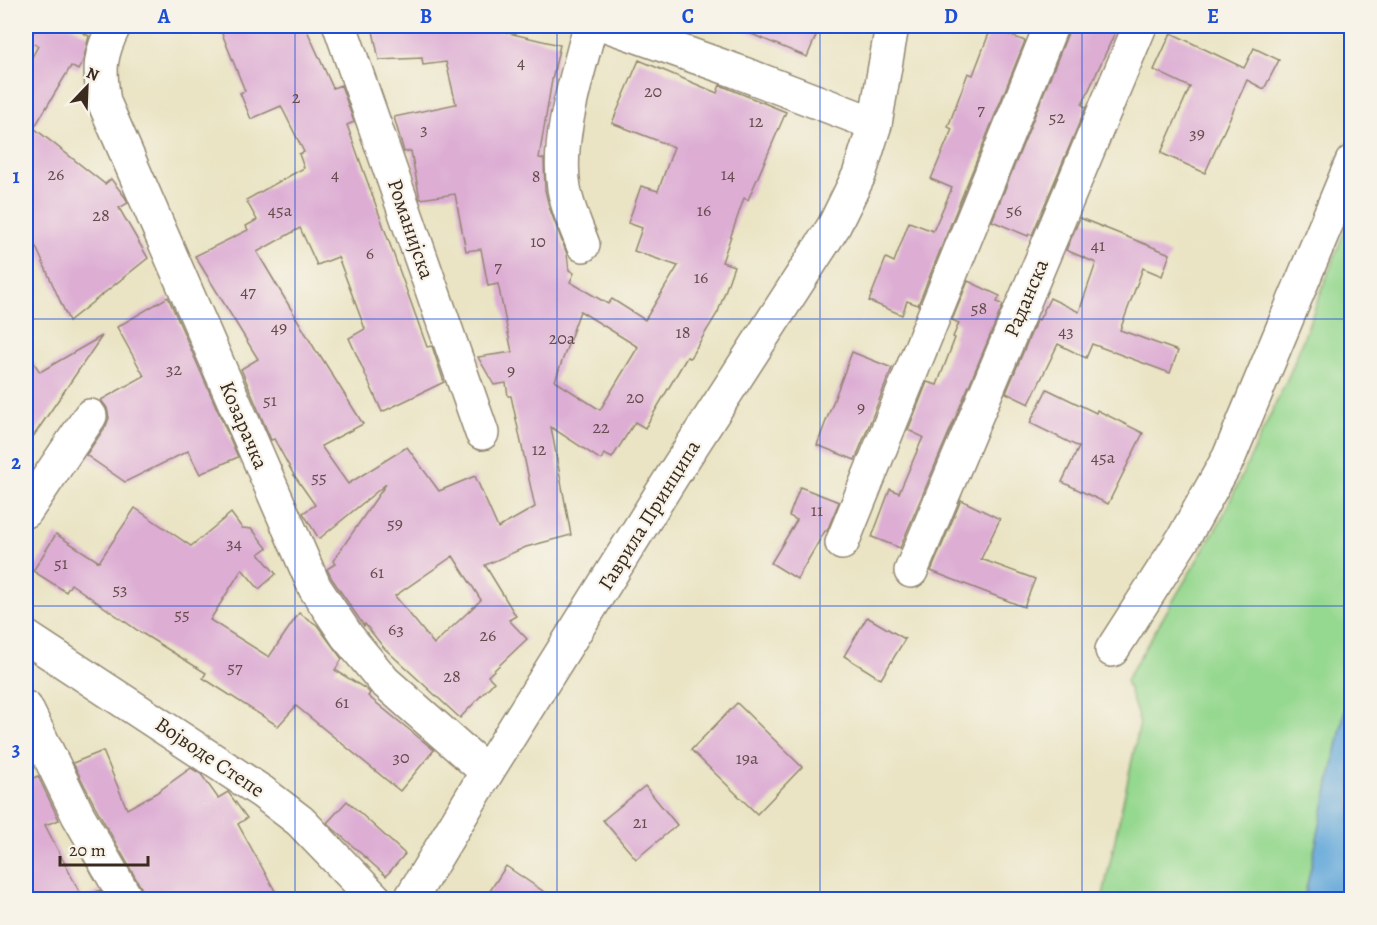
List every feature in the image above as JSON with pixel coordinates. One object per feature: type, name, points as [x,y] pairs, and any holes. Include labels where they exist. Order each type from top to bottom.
[{"type":"street","name":"Козарачка","points":[[114,26],[103,51],[99,73],[104,102],[315,588],[347,636],[384,681],[487,772]]},
{"type":"street","name":"Романијска","points":[[340,26],[482,433]]},
{"type":"street","points":[[583,245],[568,208],[562,167],[567,122],[590,26]]},
{"type":"street","points":[[609,26],[736,71],[874,124]]},
{"type":"street","name":"Гаврила Принципа","points":[[410,900],[487,772],[673,475],[834,226],[859,175],[874,124],[892,26]]},
{"type":"street","points":[[842,543],[1051,26]]},
{"type":"street","name":"Раданска","points":[[911,571],[1140,26]]},
{"type":"street","points":[[1112,650],[1183,539],[1229,457],[1352,162]]},
{"type":"street","points":[[26,511],[90,416]]},
{"type":"street","name":"Војводе Степе","points":[[26,637],[262,792],[300,821],[376,900]]},
{"type":"street","points":[[26,708],[78,815],[127,900]]},
{"type":"green space","points":[[1351,213],[1351,682],[1304,899],[1102,900],[1140,723],[1126,680],[1221,520],[1291,371]]},
{"type":"water","points":[[1351,682],[1351,899],[1304,899]]},
{"type":"building","points":[[37,26],[71,26],[89,36],[83,61],[78,70],[71,66],[34,128],[105,184],[111,179],[128,203],[119,208],[148,258],[69,321],[36,247],[26,260],[26,68],[38,46],[28,40]]},
{"type":"building","points":[[219,26],[305,26],[333,88],[341,85],[354,122],[347,125],[427,347],[432,346],[444,382],[382,412],[349,338],[365,329],[338,257],[317,265],[300,228],[257,252],[363,424],[321,446],[348,484],[407,447],[439,491],[475,476],[498,528],[535,507],[511,396],[508,396],[506,383],[494,385],[478,357],[512,352],[498,284],[488,286],[481,249],[466,251],[455,194],[420,199],[411,151],[404,152],[394,117],[456,104],[446,62],[423,65],[422,58],[379,60],[372,26],[478,26],[560,45],[539,158],[544,159],[545,190],[549,207],[567,254],[569,270],[574,273],[570,282],[608,304],[612,299],[645,320],[678,266],[634,251],[642,228],[628,223],[641,186],[658,191],[674,147],[612,123],[639,60],[717,93],[720,85],[786,112],[748,200],[744,198],[722,262],[734,266],[718,312],[690,358],[687,357],[645,428],[635,422],[612,458],[604,454],[601,460],[551,427],[571,535],[526,547],[485,565],[516,616],[509,620],[527,639],[488,676],[494,682],[460,718],[384,648],[365,624],[364,626],[327,569],[335,564],[333,561],[386,484],[319,539],[303,513],[315,505],[294,475],[274,439],[271,440],[241,369],[258,359],[195,256],[248,230],[246,226],[257,220],[246,200],[304,168],[299,154],[304,152],[281,106],[251,119],[240,93],[245,91]],"holes":[[[580,311],[638,347],[600,410],[555,381]],[[453,556],[481,600],[434,644],[395,596]]]},
{"type":"building","points":[[732,26],[820,26],[807,57]]},
{"type":"building","points":[[1069,26],[1118,26],[1082,105],[1086,107],[1032,235],[1028,236],[992,221]]},
{"type":"building","points":[[991,28],[1025,41],[918,305],[907,301],[902,315],[869,301],[886,258],[894,262],[909,222],[933,231],[952,188],[931,179],[952,129],[948,127],[968,73],[973,75]]},
{"type":"building","points":[[1171,33],[1244,68],[1254,48],[1279,60],[1264,89],[1247,80],[1205,173],[1161,153],[1190,87],[1154,70]]},
{"type":"building","points":[[1080,218],[1170,254],[1162,276],[1143,268],[1120,330],[1178,351],[1170,373],[1092,344],[1086,358],[1058,344],[1029,404],[1006,393],[1037,319],[1039,320],[1050,298],[1079,312],[1096,263],[1066,250]]},
{"type":"building","points":[[968,281],[1000,296],[997,302],[1003,305],[900,548],[872,537],[890,489],[899,493],[923,437],[908,430],[927,382],[937,385],[959,323],[952,320]]},
{"type":"building","points":[[168,297],[238,457],[200,474],[188,451],[125,482],[86,455],[109,418],[107,408],[101,400],[144,376],[117,327]]},
{"type":"building","points":[[102,336],[26,447],[26,351],[40,372]]},
{"type":"building","points":[[852,352],[892,368],[855,460],[817,445]]},
{"type":"building","points":[[1047,389],[1143,433],[1108,504],[1062,482],[1079,447],[1030,423]]},
{"type":"building","points":[[800,487],[839,502],[827,531],[797,579],[771,563],[797,520],[789,516]]},
{"type":"building","points":[[961,500],[1000,519],[981,559],[1035,579],[1024,607],[931,571]]},
{"type":"building","points":[[135,508],[191,546],[231,513],[242,528],[252,529],[267,548],[259,554],[276,574],[259,589],[242,569],[210,620],[269,657],[299,613],[317,625],[342,659],[335,670],[366,689],[370,693],[368,696],[434,750],[400,791],[296,706],[278,726],[203,678],[206,673],[140,632],[71,584],[66,592],[33,571],[56,534],[99,562]]},
{"type":"building","points":[[867,617],[905,639],[881,679],[844,656]]},
{"type":"building","points":[[737,703],[802,767],[757,814],[691,750]]},
{"type":"building","points":[[103,751],[127,809],[156,793],[191,768],[201,774],[218,798],[228,792],[247,818],[238,824],[280,900],[146,900],[73,763]]},
{"type":"building","points":[[38,776],[59,820],[45,825],[83,899],[100,890],[105,900],[26,900],[26,781]]},
{"type":"building","points":[[645,786],[677,825],[636,859],[603,820]]},
{"type":"building","points":[[347,801],[405,854],[386,876],[327,823]]},
{"type":"building","points":[[506,866],[556,900],[484,900]]}]
